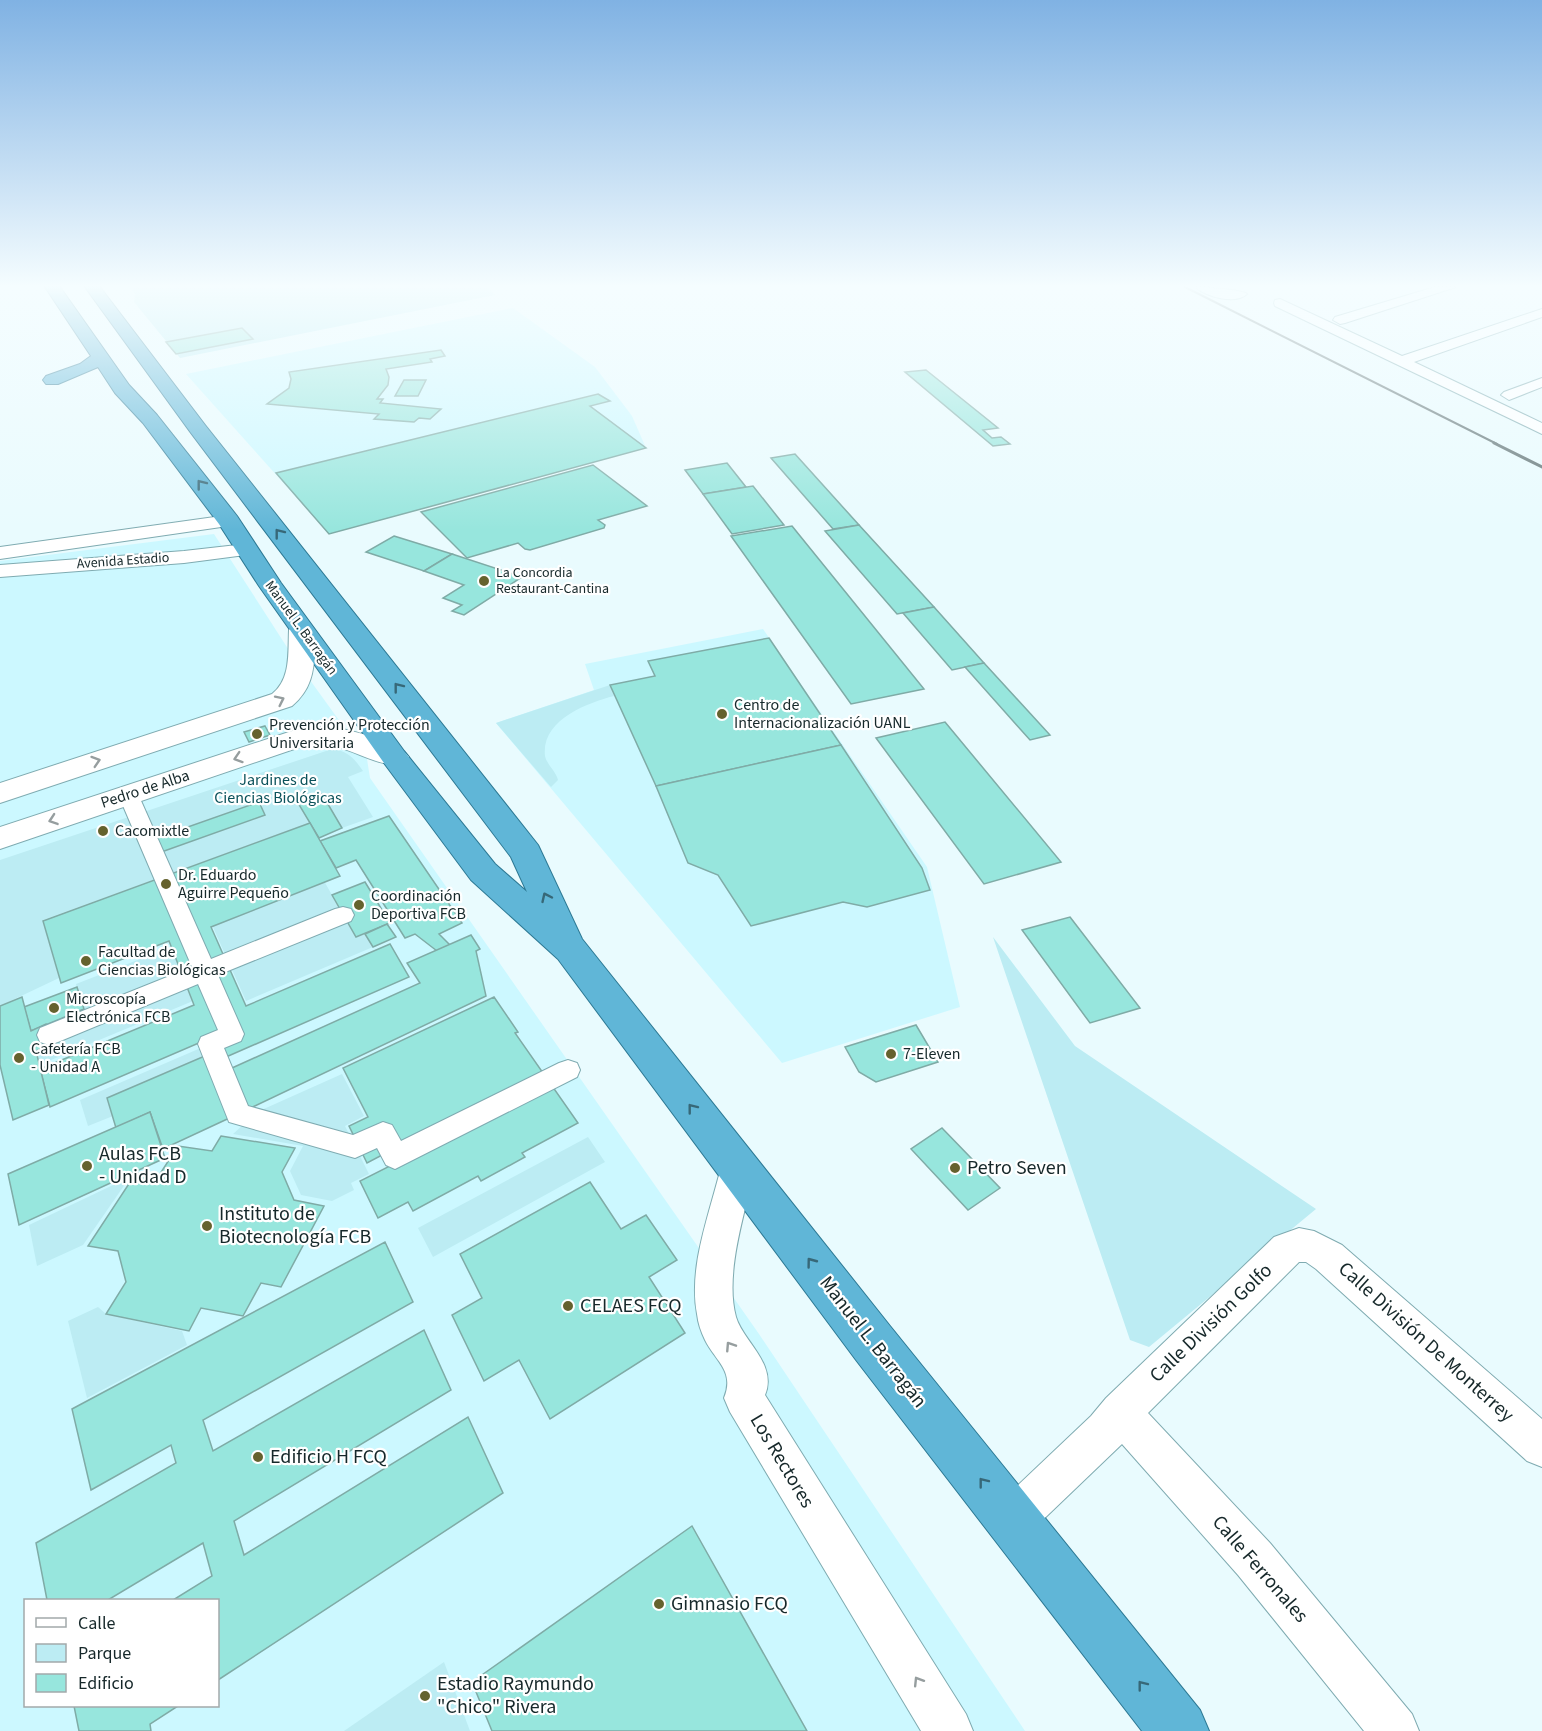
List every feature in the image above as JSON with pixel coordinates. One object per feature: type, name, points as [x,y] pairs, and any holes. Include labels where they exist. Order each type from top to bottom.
[{"type":"highway","points":[[52,380],[84,368]]},
{"type":"highway","name":"Manuel L. Barragán","points":[[107,368],[150,419],[237,536],[394,757],[483,872],[571,950],[1012,1520],[1179,1731]]},
{"type":"highway","points":[[126,368],[153,406],[150,419]]},
{"type":"highway","name":"Manuel L. Barragán","points":[[152,368],[526,853],[571,950]]},
{"type":"street","points":[[1416,368],[1542,429]]},
{"type":"street","points":[[1509,395],[1542,382]]},
{"type":"street","points":[[0,553],[237,536]]},
{"type":"street","name":"Avenida Estadio","points":[[0,571],[201,556],[237,536]]},
{"type":"street","points":[[0,793],[282,700],[295,690],[299,679],[302,630]]},
{"type":"street","name":"Pedro de Alba","points":[[0,838],[313,735],[337,735],[394,757]]},
{"type":"street","points":[[128,794],[232,1034],[210,1044],[238,1114],[355,1147],[383,1133],[394,1157],[568,1070]]},
{"type":"street","points":[[49,1035],[343,915]]},
{"type":"street","name":"Los Rectores","points":[[738,1167],[713,1282],[716,1320],[719,1328],[748,1374],[750,1386],[744,1398],[949,1731]]},
{"type":"street","name":"Calle División Golfo","points":[[1012,1520],[1106,1431],[1120,1412],[1287,1248],[1306,1243]]},
{"type":"street","name":"Calle División De Monterrey","points":[[1306,1243],[1329,1257],[1542,1446]]},
{"type":"street","name":"Calle Ferronales","points":[[1120,1412],[1254,1558],[1395,1731]]},
{"type":"shaded area","points":[[217,368],[596,368],[632,416],[646,448],[329,534],[186,374]]},
{"type":"shaded area","points":[[214,534],[294,658],[367,759],[370,778],[759,1334],[1025,1731],[0,1731],[0,561]]},
{"type":"shaded area","points":[[763,629],[927,867],[960,1007],[782,1063],[496,723],[594,690],[585,664]]},
{"type":"green space","points":[[610,685],[614,696],[591,703],[568,715],[550,732],[545,756],[558,780],[551,787],[496,723]]},
{"type":"green space","name":"Jardines de Ciencias Biológicas","points":[[332,749],[350,756],[363,771],[348,777],[373,817],[342,828],[321,794],[298,803],[310,823],[43,920],[59,978],[0,1006],[0,860]],"holes":[[[259,803],[265,815],[154,855]]]},
{"type":"green space","points":[[324,881],[356,937],[365,934],[373,947],[246,1001],[212,925]]},
{"type":"green space","points":[[993,937],[1075,1046],[1316,1209],[1149,1347],[1130,1340]]},
{"type":"green space","points":[[171,947],[193,1001],[39,1065],[36,1051],[51,1045],[46,1024],[83,1009],[76,984]]},
{"type":"green space","points":[[210,1044],[214,1052],[107,1098],[113,1116],[88,1126],[80,1100]]},
{"type":"green space","points":[[342,1074],[364,1116],[345,1126],[369,1174],[351,1183],[354,1190],[332,1201],[301,1195],[290,1171],[303,1146],[233,1134],[257,1112]]},
{"type":"green space","points":[[588,1137],[605,1162],[433,1257],[418,1228]]},
{"type":"green space","points":[[130,1177],[83,1245],[37,1266],[29,1225]]},
{"type":"green space","points":[[98,1307],[106,1314],[182,1331],[187,1345],[87,1398],[68,1321]]},
{"type":"green space","name":"Estadio Raymundo \"Chico\" Rivera","points":[[444,1662],[470,1731],[344,1731]]},
{"type":"building","points":[[318,368],[394,368],[386,369],[389,377],[388,385],[377,399],[383,399],[380,403],[441,409],[430,419],[419,418],[414,422],[374,419],[379,414],[267,404],[289,388],[291,379],[289,372]]},
{"type":"building","points":[[926,370],[998,428],[983,430],[992,438],[1001,437],[1010,444],[993,446],[905,372]]},
{"type":"building","points":[[404,380],[426,380],[418,396],[395,396]]},
{"type":"building","points":[[598,394],[610,401],[590,406],[646,448],[329,534],[276,473]]},
{"type":"building","points":[[795,454],[859,525],[833,529],[771,458]]},
{"type":"building","points":[[727,463],[746,487],[703,494],[685,470]]},
{"type":"building","points":[[593,465],[647,506],[598,520],[605,525],[604,528],[530,550],[518,543],[467,558],[421,512]]},
{"type":"building","points":[[753,486],[784,525],[732,534],[703,494]]},
{"type":"building","points":[[859,525],[934,607],[897,614],[825,531]]},
{"type":"building","points":[[792,526],[924,689],[851,704],[731,536]]},
{"type":"building","points":[[394,536],[452,554],[424,571],[366,552]]},
{"type":"building","name":"La Concordia Restaurant-Cantina","points":[[452,554],[522,577],[464,615],[452,611],[462,605],[443,598],[464,585],[424,571]]},
{"type":"building","points":[[934,607],[984,663],[952,670],[903,613]]},
{"type":"building","name":"Centro de Internacionalización UANL","points":[[769,638],[841,745],[656,786],[610,685],[655,676],[648,661]]},
{"type":"building","points":[[984,663],[1050,735],[1030,740],[965,667]]},
{"type":"building","points":[[945,722],[1061,862],[984,884],[876,738]]},
{"type":"building","name":"Prevención y Protección Universitaria","points":[[265,726],[270,735],[249,742],[244,732]]},
{"type":"building","points":[[841,745],[922,868],[930,890],[867,907],[843,902],[751,926],[718,875],[688,863],[656,786]]},
{"type":"building","points":[[322,794],[342,828],[319,838],[298,803]]},
{"type":"building","points":[[259,802],[265,815],[153,855],[148,841]]},
{"type":"building","points":[[389,816],[462,923],[439,934],[450,945],[437,951],[415,934],[405,938],[356,860],[336,868],[320,841]]},
{"type":"building","name":"Facultad de Ciencias Biológicas","points":[[310,823],[340,876],[211,927],[246,1006],[390,944],[409,977],[217,1061],[208,1039],[50,1107],[40,1069],[194,1005],[169,941],[61,983],[43,921]]},
{"type":"building","name":"Coordinación Deportiva FCB","points":[[365,882],[390,923],[356,937],[332,895]]},
{"type":"building","points":[[1070,917],[1140,1008],[1090,1023],[1022,930]]},
{"type":"building","points":[[387,924],[396,937],[373,947],[365,934]]},
{"type":"building","points":[[471,935],[480,949],[476,951],[486,996],[238,1114],[221,1073],[420,983],[407,963]]},
{"type":"building","name":"Microscopía Electrónica FCB","points":[[77,987],[84,1009],[31,1031],[24,1007]]},
{"type":"building","name":"Cafetería FCB - Unidad A","points":[[22,997],[31,1031],[46,1024],[51,1045],[36,1051],[49,1105],[13,1120],[0,1065],[0,1006]]},
{"type":"building","points":[[494,997],[518,1032],[515,1033],[578,1123],[522,1153],[525,1157],[481,1181],[478,1176],[413,1211],[408,1202],[378,1218],[360,1181],[388,1167],[382,1155],[367,1163],[349,1126],[368,1117],[343,1068]]},
{"type":"building","name":"7-Eleven","points":[[916,1025],[938,1062],[876,1082],[859,1072],[845,1047]]},
{"type":"building","points":[[214,1052],[238,1114],[163,1149],[150,1112],[116,1128],[107,1098]]},
{"type":"building","name":"Aulas FCB - Unidad D","points":[[150,1112],[165,1158],[19,1225],[8,1174]]},
{"type":"building","name":"Petro Seven","points":[[942,1128],[1000,1188],[968,1210],[911,1149]]},
{"type":"building","name":"Instituto de Biotecnología FCB","points":[[221,1136],[295,1148],[282,1172],[294,1200],[324,1206],[281,1287],[261,1283],[243,1316],[201,1308],[189,1331],[106,1314],[126,1282],[118,1251],[88,1246],[136,1173],[158,1177],[178,1146],[212,1151]]},
{"type":"building","name":"CELAES FCQ","points":[[590,1182],[621,1229],[646,1215],[677,1260],[649,1277],[685,1333],[550,1419],[519,1360],[484,1381],[452,1315],[482,1298],[460,1254]]},
{"type":"building","name":"Edificio H FCQ","points":[[385,1242],[413,1302],[203,1420],[213,1451],[424,1330],[451,1390],[234,1521],[244,1555],[468,1417],[503,1493],[219,1679],[219,1599],[175,1599],[212,1576],[203,1543],[110,1599],[47,1599],[36,1543],[176,1463],[171,1445],[91,1490],[72,1409]]},
{"type":"building","name":"Gimnasio FCQ","points":[[692,1526],[807,1731],[492,1731],[472,1682]]},
{"type":"building","points":[[74,1707],[176,1707],[150,1724],[151,1731],[79,1731]]},
{"type":"railway","points":[[1346,368],[1497,444]]},
{"type":"railway","points":[[1494,443],[1542,467]]},
{"type":"place","name":"La Concordia Restaurant-Cantina","points":[[484,581]]},
{"type":"place","name":"Centro de Internacionalización UANL","points":[[722,714]]},
{"type":"place","name":"Prevención y Protección Universitaria","points":[[257,734]]},
{"type":"place","name":"Cacomixtle","points":[[103,831]]},
{"type":"place","name":"Dr. Eduardo Aguirre Pequeño","points":[[166,884]]},
{"type":"place","name":"Coordinación Deportiva FCB","points":[[359,905]]},
{"type":"place","name":"Facultad de Ciencias Biológicas","points":[[86,961]]},
{"type":"place","name":"Microscopía Electrónica FCB","points":[[54,1008]]},
{"type":"place","name":"7-Eleven","points":[[891,1054]]},
{"type":"place","name":"Cafetería FCB - Unidad A","points":[[19,1058]]},
{"type":"place","name":"Aulas FCB - Unidad D","points":[[87,1166]]},
{"type":"place","name":"Petro Seven","points":[[955,1168]]},
{"type":"place","name":"Instituto de Biotecnología FCB","points":[[207,1226]]},
{"type":"place","name":"CELAES FCQ","points":[[568,1306]]},
{"type":"place","name":"Edificio H FCQ","points":[[258,1457]]},
{"type":"place","name":"Gimnasio FCQ","points":[[659,1604]]},
{"type":"place","name":"Estadio Raymundo \"Chico\" Rivera","points":[[425,1696]]}]
